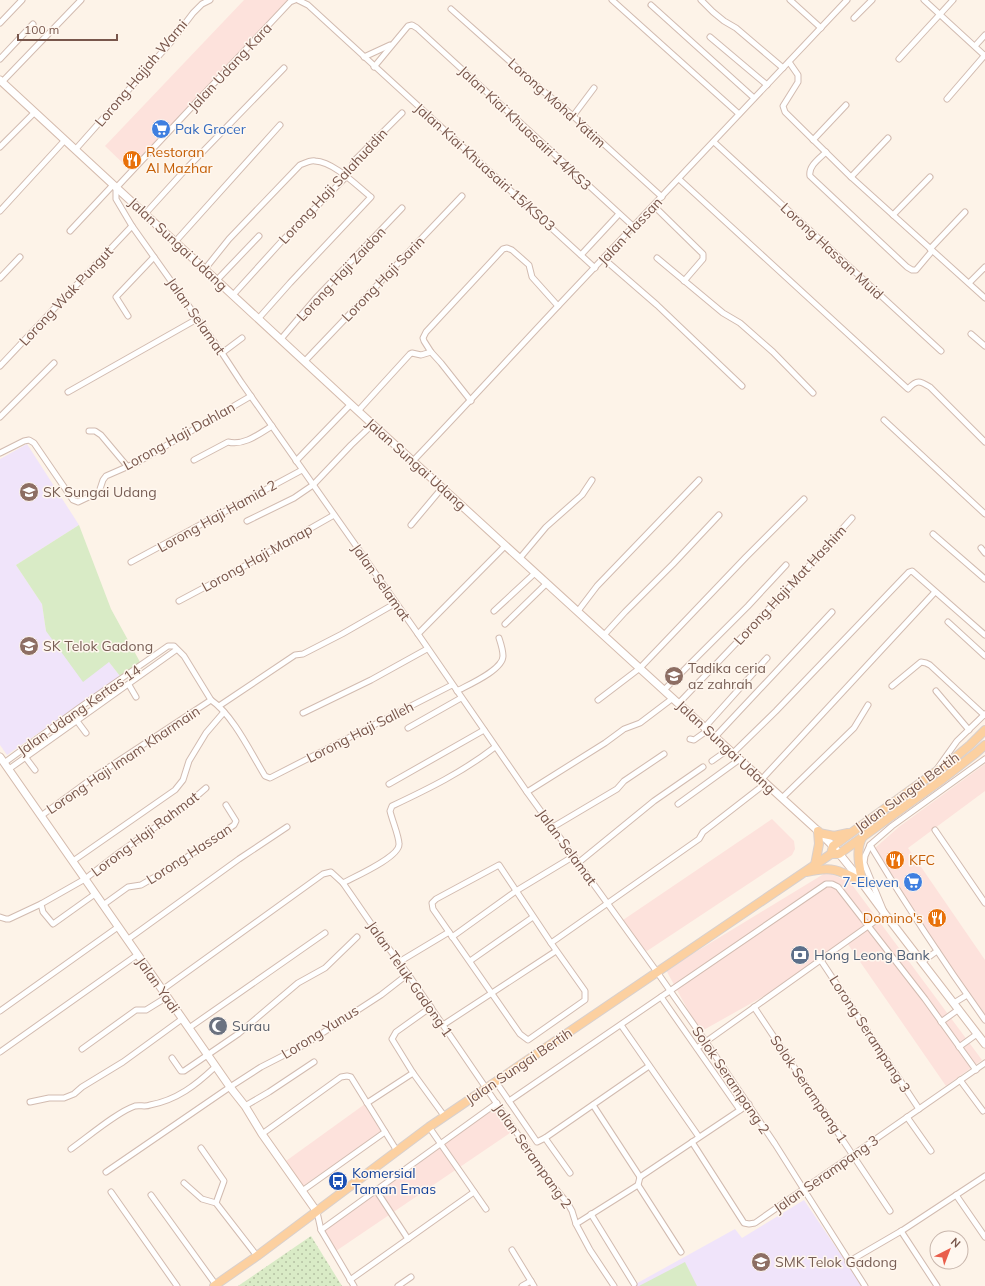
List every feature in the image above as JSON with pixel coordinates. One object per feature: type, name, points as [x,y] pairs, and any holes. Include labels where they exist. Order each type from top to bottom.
[{"type":"main road","name":"Jalan Sungai Bertih","points":[[215,1285],[317,1212],[429,1127],[815,865],[856,830],[970,745],[985,730]]},
{"type":"main road","name":"Jalan Sungai Bertih","points":[[839,854],[940,781],[976,753],[985,744]]},
{"type":"main road","points":[[815,865],[819,844],[819,832],[834,836],[841,836],[856,830]]},
{"type":"main road","points":[[862,882],[858,852],[863,837]]},
{"type":"main road","points":[[832,850],[839,854]]},
{"type":"main road","points":[[803,873],[824,868],[833,869],[862,882]]},
{"type":"street","points":[[0,23],[22,0]]},
{"type":"street","points":[[1,81],[81,0]]},
{"type":"street","name":"Lorong Hajjah Warni","points":[[75,150],[171,42],[193,12],[202,4],[210,0]]},
{"type":"street","name":"Jalan Udang Kara","points":[[70,231],[115,186],[285,7],[290,2],[295,0]]},
{"type":"street","points":[[298,0],[308,5],[374,67],[392,44]]},
{"type":"street","points":[[612,0],[739,114]]},
{"type":"street","points":[[701,0],[713,12],[736,28],[783,68]]},
{"type":"street","points":[[790,0],[821,28]]},
{"type":"street","name":"Jalan Hassan","points":[[413,461],[471,401],[558,306],[595,268],[606,261],[634,228],[655,208],[662,197],[847,0]]},
{"type":"street","points":[[854,18],[872,0]]},
{"type":"street","points":[[924,0],[985,56],[947,99]]},
{"type":"street","points":[[899,60],[953,0]]},
{"type":"street","points":[[651,5],[754,98]]},
{"type":"street","name":"Lorong Mohd Yatim","points":[[451,8],[662,197]]},
{"type":"street","points":[[0,59],[33,24]]},
{"type":"street","name":"Jalan Kiai Khuasairi 14/KS3","points":[[392,44],[408,26],[412,25],[417,28],[634,228]]},
{"type":"street","points":[[975,46],[985,36]]},
{"type":"street","points":[[710,37],[767,85]]},
{"type":"street","points":[[364,57],[392,44]]},
{"type":"street","points":[[789,62],[798,75],[798,82],[783,106],[785,112],[851,176],[985,298]]},
{"type":"street","name":"Jalan Kiai Khuasairi 15/KS03","points":[[374,67],[595,268]]},
{"type":"street","points":[[145,214],[185,170],[284,68]]},
{"type":"street","name":"Jalan Sungai Udang","points":[[1,81],[505,546],[764,781],[819,832],[832,850]]},
{"type":"street","points":[[573,116],[594,88]]},
{"type":"street","points":[[813,140],[846,105]]},
{"type":"street","points":[[0,147],[35,112]]},
{"type":"street","name":"Lorong Haji Salahuddin","points":[[233,295],[281,242],[346,177],[355,160],[402,113]]},
{"type":"street","points":[[175,242],[280,125]]},
{"type":"street","points":[[851,176],[888,138]]},
{"type":"street","points":[[0,211],[65,140]]},
{"type":"street","name":"Lorong Hassan Muid","points":[[714,142],[941,351]]},
{"type":"street","points":[[826,152],[811,168],[810,176],[912,270],[916,270],[931,250],[965,212]]},
{"type":"street","points":[[205,269],[229,239],[300,165],[314,160],[327,164],[346,177],[370,197],[258,319]]},
{"type":"street","points":[[893,215],[930,177]]},
{"type":"street","points":[[679,179],[908,389],[917,382],[922,382],[930,387],[985,442]]},
{"type":"street","name":"Jalan Selamat","points":[[115,186],[116,199],[132,226],[418,634],[495,747],[657,972]]},
{"type":"street","name":"Lorong Haji Sarin","points":[[305,361],[462,196]]},
{"type":"street","name":"Lorong Haji Zaidon","points":[[281,339],[315,299],[402,208]]},
{"type":"street","points":[[655,208],[703,254],[703,259],[684,281]]},
{"type":"street","points":[[581,255],[621,216]]},
{"type":"street","name":"Lorong Wak Pungut","points":[[0,366],[132,226]]},
{"type":"street","points":[[217,280],[259,236]]},
{"type":"street","points":[[471,401],[431,352],[423,338],[426,332],[503,249],[507,248],[512,250],[529,265],[532,277],[558,306]]},
{"type":"street","points":[[0,278],[20,257]]},
{"type":"street","points":[[128,316],[116,297],[154,257]]},
{"type":"street","points":[[657,258],[723,313],[746,328],[773,352],[813,393]]},
{"type":"street","points":[[606,261],[657,305],[742,386]]},
{"type":"street","points":[[967,281],[985,267]]},
{"type":"street","points":[[68,392],[197,319]]},
{"type":"street","points":[[971,334],[985,346]]},
{"type":"street","points":[[222,353],[242,338]]},
{"type":"street","points":[[358,411],[412,352],[421,356],[431,352]]},
{"type":"street","points":[[0,417],[54,363]]},
{"type":"street","name":"Lorong Haji Dahlan","points":[[0,453],[24,441],[29,440],[34,443],[73,500],[78,502],[99,492],[105,477],[138,462],[251,396]]},
{"type":"street","points":[[296,460],[351,404]]},
{"type":"street","points":[[884,420],[985,514]]},
{"type":"street","points":[[247,521],[294,498],[313,485],[373,424]]},
{"type":"street","points":[[194,460],[228,442],[235,444],[242,443],[272,426]]},
{"type":"street","points":[[89,431],[95,431],[101,435],[127,466]]},
{"type":"street","name":"Lorong Haji Hamid 2","points":[[131,562],[302,470]]},
{"type":"street","points":[[520,558],[546,527],[582,495],[592,480]]},
{"type":"street","points":[[578,611],[597,586],[698,480]]},
{"type":"street","points":[[411,526],[442,488]]},
{"type":"street","points":[[598,700],[640,668],[746,557],[804,499]]},
{"type":"street","name":"Lorong Haji Manap","points":[[179,601],[334,515]]},
{"type":"street","points":[[604,635],[719,515]]},
{"type":"street","name":"Lorong Haji Mat Hashim","points":[[527,792],[605,743],[624,729],[640,723],[676,701],[799,577],[852,518]]},
{"type":"street","points":[[934,534],[985,579]]},
{"type":"street","points":[[418,634],[505,546]]},
{"type":"street","points":[[981,548],[985,553]]},
{"type":"street","points":[[664,690],[748,606],[786,565]]},
{"type":"street","points":[[712,761],[731,751],[776,711],[909,572],[912,571],[985,635]]},
{"type":"street","points":[[494,611],[535,573]]},
{"type":"street","points":[[504,624],[546,583]]},
{"type":"street","points":[[551,943],[699,839],[703,832],[764,781],[935,592]]},
{"type":"street","points":[[219,706],[295,655],[303,654],[396,604]]},
{"type":"street","points":[[716,737],[832,612]]},
{"type":"street","points":[[948,622],[985,656]]},
{"type":"street","points":[[457,691],[497,668],[502,661],[503,656],[499,638]]},
{"type":"street","name":"Jalan Udang Kertas 14","points":[[2,760],[168,646],[175,648]]},
{"type":"street","points":[[9,769],[129,685],[175,648],[184,656],[210,700]]},
{"type":"street","points":[[303,713],[371,680],[428,649]]},
{"type":"street","points":[[690,739],[694,740],[706,728],[767,658]]},
{"type":"street","points":[[892,686],[921,662],[926,662],[984,715],[957,741],[935,772]]},
{"type":"street","points":[[129,685],[136,697]]},
{"type":"street","name":"Lorong Haji Salleh","points":[[224,712],[239,733],[265,776],[270,778],[452,685]]},
{"type":"street","points":[[936,691],[969,730]]},
{"type":"street","points":[[408,728],[461,698]]},
{"type":"street","name":"Lorong Haji Imam Kharmain","points":[[41,816],[94,777],[210,700],[219,706],[224,712]]},
{"type":"street","points":[[782,798],[854,728],[868,705]]},
{"type":"street","points":[[73,861],[175,790],[183,780],[189,761],[206,733],[224,712]]},
{"type":"street","points":[[77,721],[86,734]]},
{"type":"street","points":[[388,784],[484,730]]},
{"type":"street","points":[[343,883],[386,860],[397,851],[400,844],[390,811],[392,806],[433,787],[473,764],[495,747]]},
{"type":"street","points":[[553,827],[617,789],[624,781],[664,754]]},
{"type":"street","points":[[26,758],[34,770]]},
{"type":"street","points":[[678,804],[740,759]]},
{"type":"street","points":[[885,914],[864,863],[864,856],[870,846],[892,826],[985,759]]},
{"type":"street","name":"Jalan Yadi","points":[[2,760],[215,1067],[245,1106],[262,1134],[317,1212]]},
{"type":"street","points":[[578,863],[654,801],[704,767]]},
{"type":"street","name":"Lorong Haji Rahmat","points":[[0,918],[9,919],[41,904],[85,879],[120,852],[184,807],[206,788]]},
{"type":"street","name":"Lorong Hassan","points":[[103,905],[128,887],[141,885],[174,866],[234,825],[236,821],[226,805]]},
{"type":"street","points":[[127,940],[286,827]]},
{"type":"street","points":[[935,830],[985,903]]},
{"type":"street","points":[[870,846],[937,952],[985,1020]]},
{"type":"street","points":[[839,854],[985,1044]]},
{"type":"street","points":[[399,962],[450,934],[516,891],[574,856]]},
{"type":"street","points":[[499,865],[516,891],[585,991],[584,1000],[528,1040],[524,1037],[450,934],[433,909],[432,903],[436,898],[499,865]]},
{"type":"street","name":"Jalan Teluk Gadong 1","points":[[162,990],[323,874],[331,872],[343,883],[350,896],[408,974],[486,1088]]},
{"type":"street","points":[[509,1101],[826,884],[832,884],[838,887],[976,1070]]},
{"type":"street","points":[[41,904],[43,912],[53,924],[95,894]]},
{"type":"street","points":[[697,1048],[885,914]]},
{"type":"street","points":[[470,961],[533,917]]},
{"type":"street","points":[[0,1012],[118,927]]},
{"type":"street","points":[[189,1028],[325,933]]},
{"type":"street","points":[[172,1058],[183,1072],[238,1034],[298,983],[326,968],[357,937]]},
{"type":"street","points":[[443,1025],[493,994],[556,951]]},
{"type":"street","points":[[922,962],[937,952]]},
{"type":"street","points":[[0,1052],[137,955]]},
{"type":"street","name":"Lorong Serampang 3","points":[[820,959],[919,1109]]},
{"type":"street","name":"Solok Serampang 2","points":[[657,972],[749,1104],[848,1262],[865,1286]]},
{"type":"street","name":"Lorong Yunus","points":[[106,1172],[230,1087],[261,1067],[304,1045],[381,995],[408,974]]},
{"type":"street","points":[[941,1022],[967,995]]},
{"type":"street","points":[[661,996],[740,1110]]},
{"type":"street","points":[[82,1049],[136,1010],[146,1010],[167,997]]},
{"type":"street","points":[[431,1007],[396,1032],[392,1039],[413,1073],[445,1117]]},
{"type":"street","name":"Solok Serampang 1","points":[[754,1007],[890,1211]]},
{"type":"street","points":[[30,1102],[49,1098],[64,1098],[74,1094],[82,1087],[123,1062],[182,1019]]},
{"type":"street","points":[[621,1025],[699,1137]]},
{"type":"street","points":[[959,1047],[977,1034]]},
{"type":"street","points":[[245,1106],[287,1081],[314,1062]]},
{"type":"street","name":"Jalan Serampang 3","points":[[692,1142],[744,1223],[755,1223],[985,1063]]},
{"type":"street","points":[[496,1082],[537,1142],[649,1066]]},
{"type":"street","points":[[72,1149],[122,1113],[136,1106],[149,1106],[165,1101],[196,1085],[215,1067]]},
{"type":"street","points":[[367,1104],[413,1073]]},
{"type":"street","points":[[262,1134],[341,1077],[346,1076],[351,1077],[397,1151]]},
{"type":"street","points":[[960,1080],[984,1111]]},
{"type":"street","name":"Jalan Serampang 2","points":[[486,1088],[568,1204],[576,1224],[590,1250],[614,1286]]},
{"type":"street","points":[[321,1230],[497,1103]]},
{"type":"street","points":[[576,1224],[638,1185],[640,1177],[749,1104]]},
{"type":"street","points":[[593,1105],[640,1177]]},
{"type":"street","points":[[907,1117],[931,1151]]},
{"type":"street","points":[[429,1127],[486,1209]]},
{"type":"street","points":[[302,1191],[385,1132]]},
{"type":"street","points":[[545,1138],[570,1173]]},
{"type":"street","points":[[201,1148],[224,1181],[216,1203]]},
{"type":"street","points":[[848,1262],[901,1231],[985,1176]]},
{"type":"street","points":[[184,1183],[202,1198],[216,1203],[257,1256]]},
{"type":"street","points":[[638,1185],[681,1252]]},
{"type":"street","points":[[376,1190],[408,1238]]},
{"type":"street","points":[[111,1192],[177,1286]]},
{"type":"street","points":[[350,1280],[474,1192]]},
{"type":"street","points":[[151,1195],[215,1285]]},
{"type":"street","points":[[956,1195],[985,1237]]},
{"type":"street","points":[[317,1212],[321,1230],[354,1286]]},
{"type":"street","points":[[591,1214],[634,1284]]},
{"type":"street","points":[[901,1231],[938,1286]]},
{"type":"street","points":[[512,1250],[533,1284],[522,1286]]},
{"type":"street","points":[[398,1286],[411,1277]]},
{"type":"shaded area","points":[[244,0],[288,0],[130,170],[105,146]]},
{"type":"shaded area","points":[[27,444],[79,525],[16,565],[42,604],[46,631],[109,662],[120,676],[7,755],[0,745],[0,459]]},
{"type":"shaded area","points":[[985,764],[985,791],[908,848],[985,960],[985,1015],[937,948],[875,848],[900,826]]},
{"type":"shaded area","points":[[772,819],[794,841],[795,849],[792,855],[647,951],[644,949],[623,920]]},
{"type":"shaded area","points":[[827,872],[850,882],[982,1060],[946,1086],[845,940],[773,991],[700,1032],[666,970]]},
{"type":"shaded area","points":[[365,1104],[382,1131],[303,1186],[286,1161]]},
{"type":"shaded area","points":[[496,1107],[513,1131],[336,1251],[324,1231]]},
{"type":"shaded area","name":"SMK Telok Gadong","points":[[804,1200],[862,1286],[632,1286],[735,1229],[742,1238]]},
{"type":"green space","points":[[79,525],[111,609],[140,662],[120,676],[109,662],[83,682],[46,631],[42,604],[16,565]]},
{"type":"green space","points":[[311,1236],[342,1286],[238,1286]]},
{"type":"green space","points":[[685,1262],[697,1286],[639,1286]]},
{"type":"place","name":"Pak Grocer","points":[[161,129]]},
{"type":"place","name":"Restoran Al Mazhar","points":[[132,160]]},
{"type":"place","name":"SK Sungai Udang","points":[[29,492]]},
{"type":"place","name":"SK Telok Gadong","points":[[29,646]]},
{"type":"place","name":"Tadika ceria az zahrah","points":[[674,676]]},
{"type":"place","name":"KFC","points":[[895,860]]},
{"type":"place","name":"7-Eleven","points":[[913,882]]},
{"type":"place","name":"Domino's","points":[[937,918]]},
{"type":"place","name":"Hong Leong Bank","points":[[800,955]]},
{"type":"place","name":"Surau","points":[[218,1026]]},
{"type":"place","name":"Komersial Taman Emas","points":[[338,1181]]},
{"type":"place","name":"SMK Telok Gadong","points":[[761,1262]]}]
